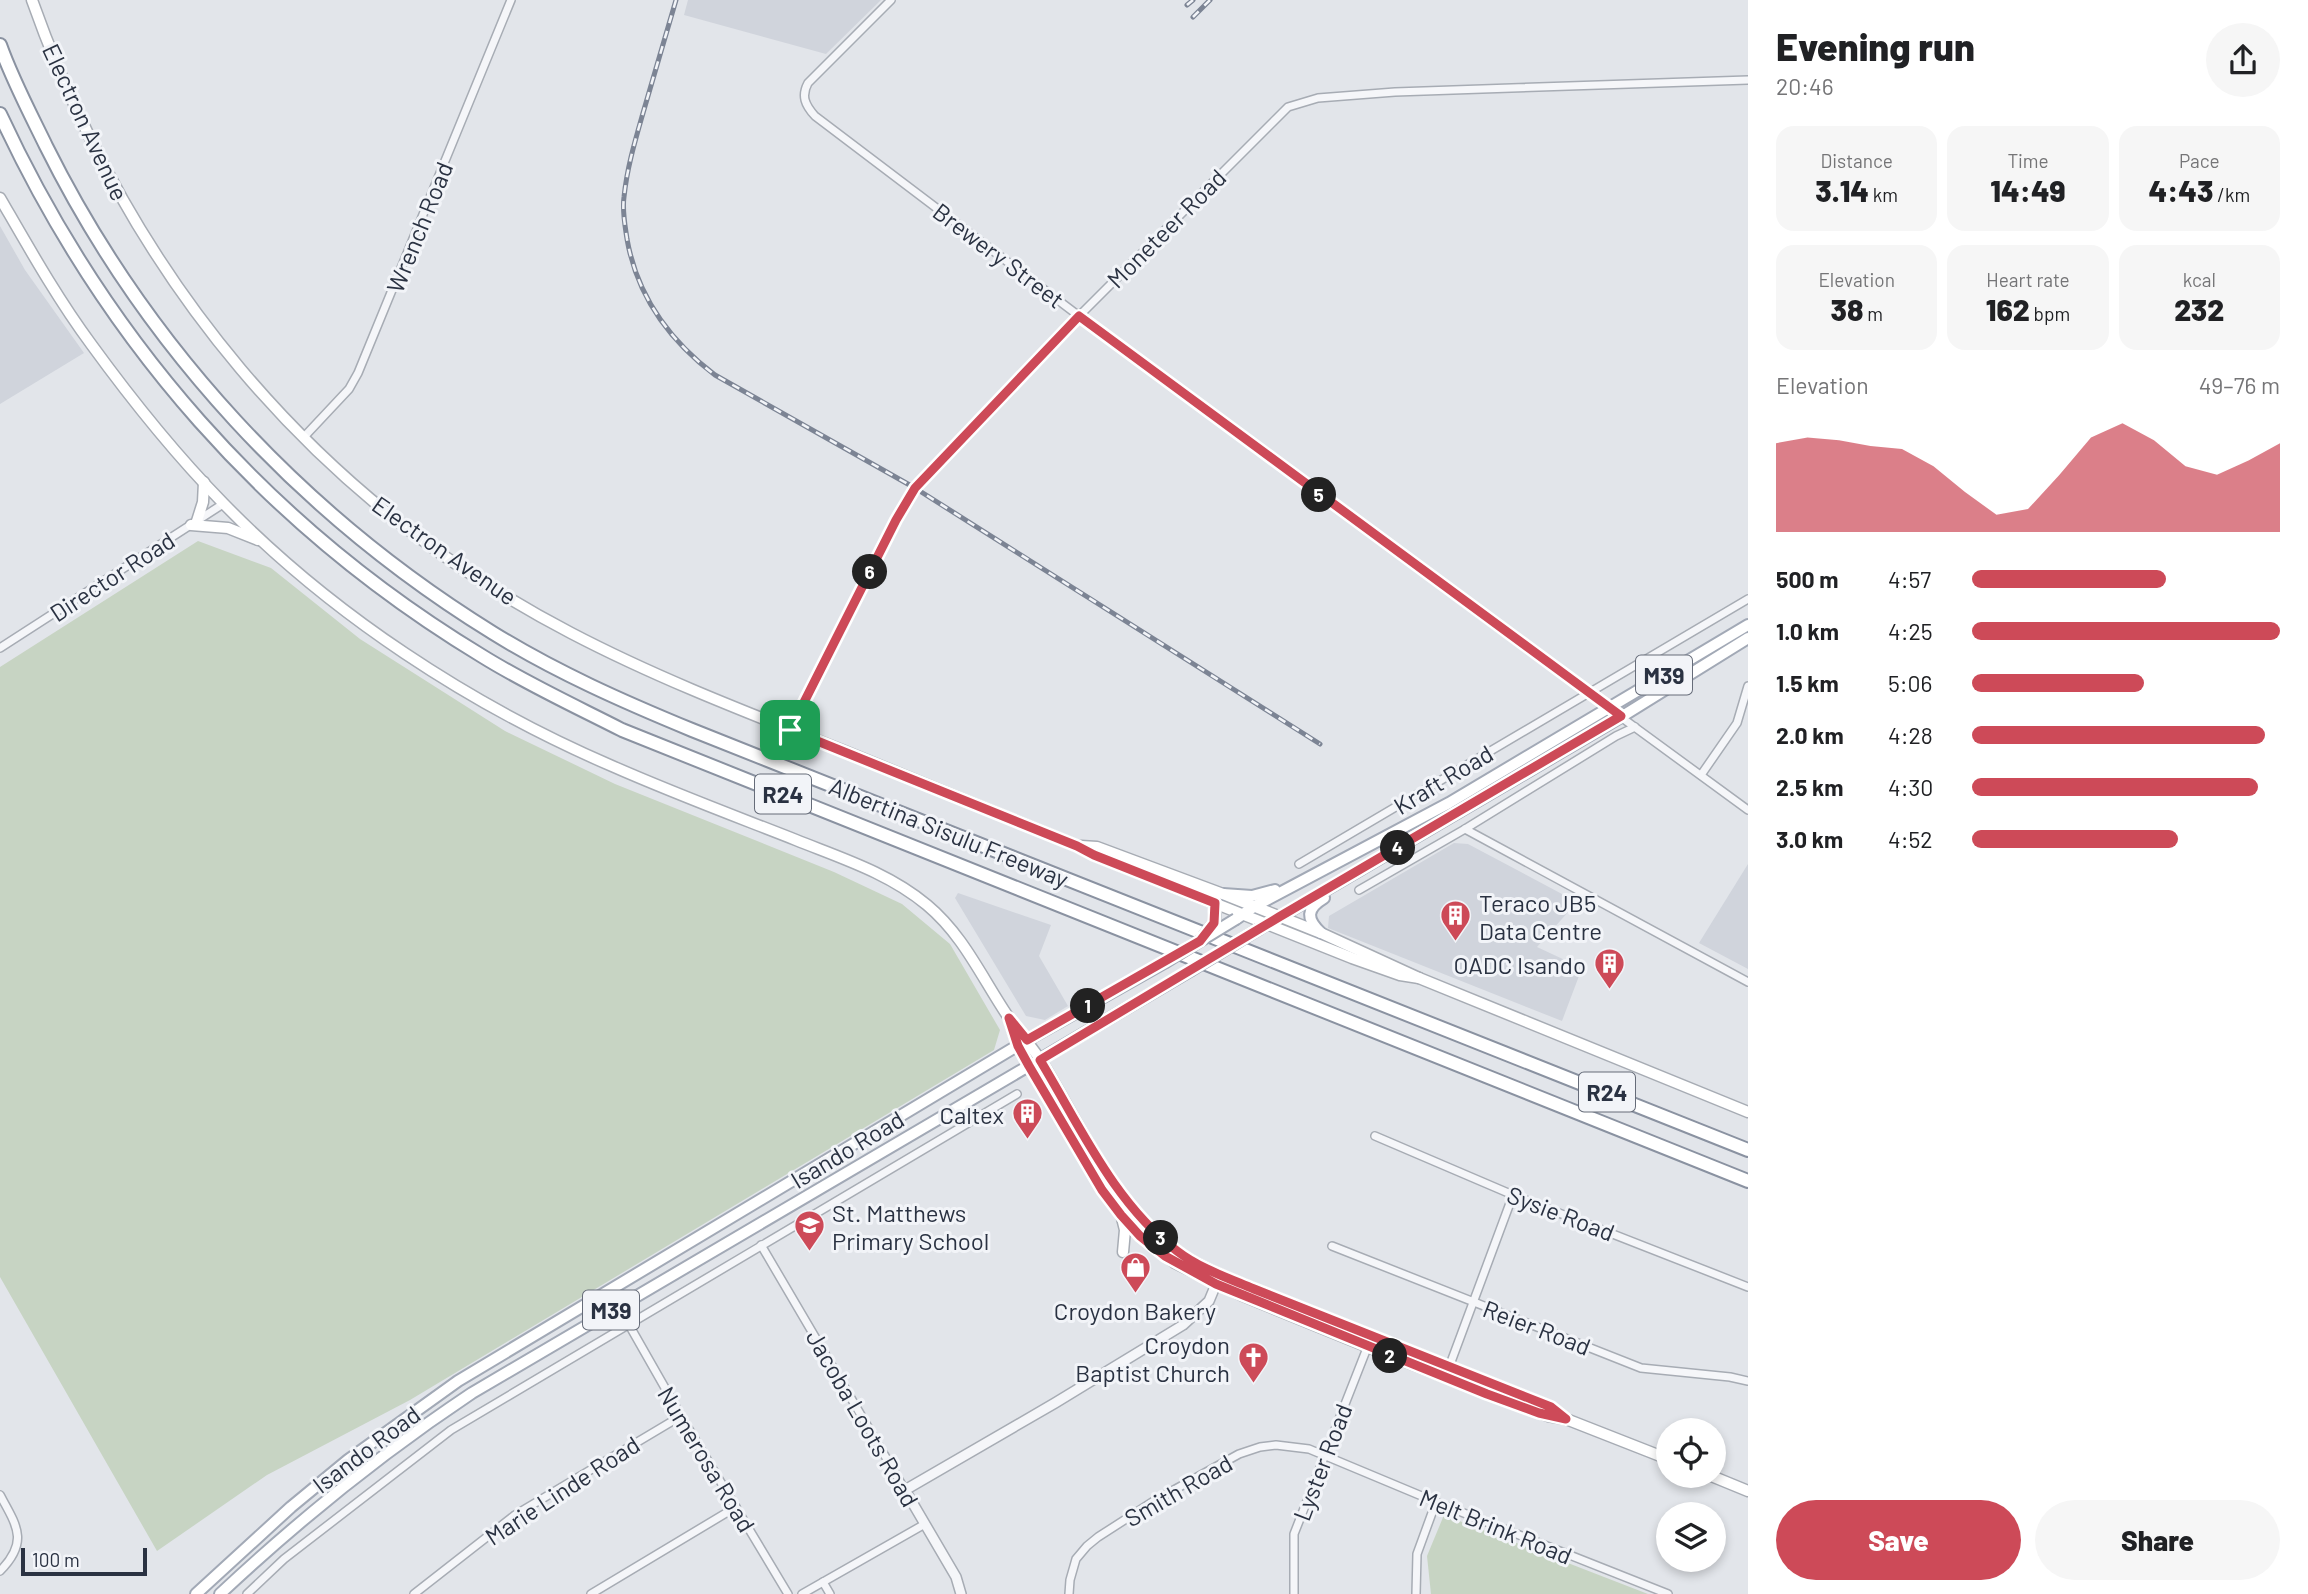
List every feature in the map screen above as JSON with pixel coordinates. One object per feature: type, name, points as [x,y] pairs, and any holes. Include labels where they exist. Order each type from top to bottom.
[{"type":"highway","name":"Albertina Sisulu Freeway","points":[[0,45],[55,164],[103,250],[167,340],[207,389],[251,439],[317,502],[410,576],[494,634],[579,681],[681,726],[1748,1150]]},
{"type":"highway","name":"Albertina Sisulu Freeway","points":[[0,114],[35,187],[78,262],[176,395],[230,456],[323,543],[389,594],[482,657],[622,730],[1748,1181]]},
{"type":"highway","points":[[1728,1174],[1748,1188]]},
{"type":"main road","name":"Electron Avenue","points":[[32,0],[79,119],[100,160],[145,240],[219,343],[303,438],[384,510],[456,565],[569,632],[640,668],[1077,846],[1097,847],[1218,903],[1262,927],[1400,975],[1419,978]]},
{"type":"main road","points":[[0,198],[56,293],[89,342],[136,403],[223,504],[326,595],[376,633],[439,675],[549,737],[612,766],[852,863],[899,885],[926,904],[954,932],[978,965],[1023,1043],[1029,1066],[1102,1190],[1140,1236],[1165,1256],[1367,1347],[1656,1454]]},
{"type":"main road","points":[[204,482],[203,502],[194,523],[228,528],[268,545]]},
{"type":"main road","name":"Isando Road","points":[[196,1594],[291,1507],[348,1460],[458,1381],[1023,1043],[1164,963],[1255,906],[1413,823],[1748,625]]},
{"type":"main road","name":"Isando Road","points":[[220,1594],[333,1494],[410,1435],[472,1393],[1040,1060],[1748,638]]},
{"type":"main road","points":[[1321,933],[1311,922],[1310,912],[1317,902],[1340,888],[1343,880]]},
{"type":"main road","points":[[1200,941],[1214,923],[1218,903],[1296,884]]},
{"type":"main road","name":"Electron Avenue","points":[[1218,903],[1255,906],[1419,978],[1748,1112]]},
{"type":"main road","points":[[1023,1043],[1040,1060],[1107,1173],[1136,1213],[1179,1253],[1218,1279],[1325,1316],[1450,1366],[1551,1407],[1566,1419]]},
{"type":"main road","points":[[1121,1215],[1125,1230],[1123,1252]]},
{"type":"main road","points":[[1320,1328],[1325,1316]]},
{"type":"main road","points":[[1726,1482],[1748,1491]]},
{"type":"street","name":"Wrench Road","points":[[303,438],[349,389],[358,373],[511,0]]},
{"type":"street","name":"Brewery Street","points":[[891,0],[808,82],[804,94],[806,106],[815,116],[1079,316],[1748,810]]},
{"type":"street","name":"Moneteer Road","points":[[790,730],[896,520],[915,488],[1079,316],[1279,115],[1296,103],[1318,97],[1395,92],[1748,80]]},
{"type":"street","name":"Director Road","points":[[0,648],[223,504]]},
{"type":"street","points":[[1587,693],[1748,599]]},
{"type":"street","points":[[1701,775],[1737,723],[1748,686]]},
{"type":"street","name":"Kraft Road","points":[[1299,864],[1587,693]]},
{"type":"street","points":[[1359,890],[1635,727]]},
{"type":"street","points":[[1465,829],[1748,982]]},
{"type":"street","name":"Isando Road","points":[[247,1594],[284,1559],[451,1430],[1017,1094]]},
{"type":"street","name":"Sysie Road","points":[[1375,1136],[1513,1195],[1748,1287]]},
{"type":"street","points":[[1446,1377],[1513,1195]]},
{"type":"street","name":"Jacoba Loots Road","points":[[761,1245],[956,1577],[961,1594]]},
{"type":"street","name":"Reier Road","points":[[1332,1246],[1646,1370],[1748,1381]]},
{"type":"street","points":[[905,1490],[1183,1325],[1209,1301],[1218,1279]]},
{"type":"street","name":"Numerosa Road","points":[[628,1323],[788,1594]]},
{"type":"street","name":"Lyster Road","points":[[1294,1594],[1294,1534],[1372,1335]]},
{"type":"street","name":"Marie Linde Road","points":[[414,1594],[515,1515],[681,1416]]},
{"type":"street","name":"Smith Road","points":[[1069,1594],[1076,1559],[1087,1546],[1154,1501],[1224,1462],[1245,1452],[1272,1446],[1309,1449],[1325,1456]]},
{"type":"street","name":"Melt Brink Road","points":[[1325,1456],[1668,1594]]},
{"type":"street","points":[[0,1495],[16,1523],[19,1536],[11,1560],[0,1571]]},
{"type":"street","points":[[1416,1594],[1417,1554],[1436,1502]]},
{"type":"street","points":[[591,1594],[736,1507]]},
{"type":"street","points":[[802,1594],[925,1524]]},
{"type":"street","points":[[824,1582],[830,1594]]},
{"type":"shaded area","points":[[688,0],[881,0],[826,54],[684,15]]},
{"type":"shaded area","points":[[0,226],[25,270],[84,353],[0,404]]},
{"type":"shaded area","name":"Teraco JB5 Data Centre","points":[[1454,843],[1468,844],[1577,902],[1537,947],[1582,968],[1562,1021],[1328,928],[1329,916]]},
{"type":"shaded area","points":[[1748,864],[1748,969],[1699,943]]},
{"type":"shaded area","points":[[958,893],[1051,925],[1039,956],[1068,1006],[1045,1020],[1026,1016],[955,898]]},
{"type":"green space","points":[[198,541],[271,568],[360,639],[505,731],[615,784],[834,872],[902,904],[950,944],[1000,1030],[994,1050],[410,1400],[267,1475],[157,1551],[0,1277],[0,667]]},
{"type":"green space","points":[[1444,1515],[1648,1594],[1431,1594],[1427,1556]]},
{"type":"railway","points":[[676,0],[632,155],[623,208],[627,239],[639,280],[647,298],[670,332],[715,375],[915,488],[1320,744]]},
{"type":"railway","points":[[1187,5],[1193,0]]},
{"type":"railway","points":[[1193,17],[1210,0]]},
{"type":"place","name":"Teraco JB5 Data Centre","points":[[1456,943]]},
{"type":"place","name":"OADC Isando","points":[[1609,991]]},
{"type":"place","name":"Caltex","points":[[1027,1141]]},
{"type":"place","name":"St. Matthews Primary School","points":[[809,1253]]},
{"type":"place","name":"Croydon Bakery","points":[[1135,1295]]},
{"type":"place","name":"Croydon Baptist Church","points":[[1253,1385]]},
{"type":"route","points":[[1079,316],[1621,716],[1040,1060],[1120,1192],[1149,1227],[1179,1253],[1220,1275],[1551,1407],[1566,1419],[1548,1416],[1487,1394],[1216,1284],[1175,1263],[1140,1236],[1102,1190],[1018,1046],[1009,1018],[1027,1040],[1200,941],[1214,923],[1215,903],[790,730],[896,520],[915,488],[1079,316]]}]
